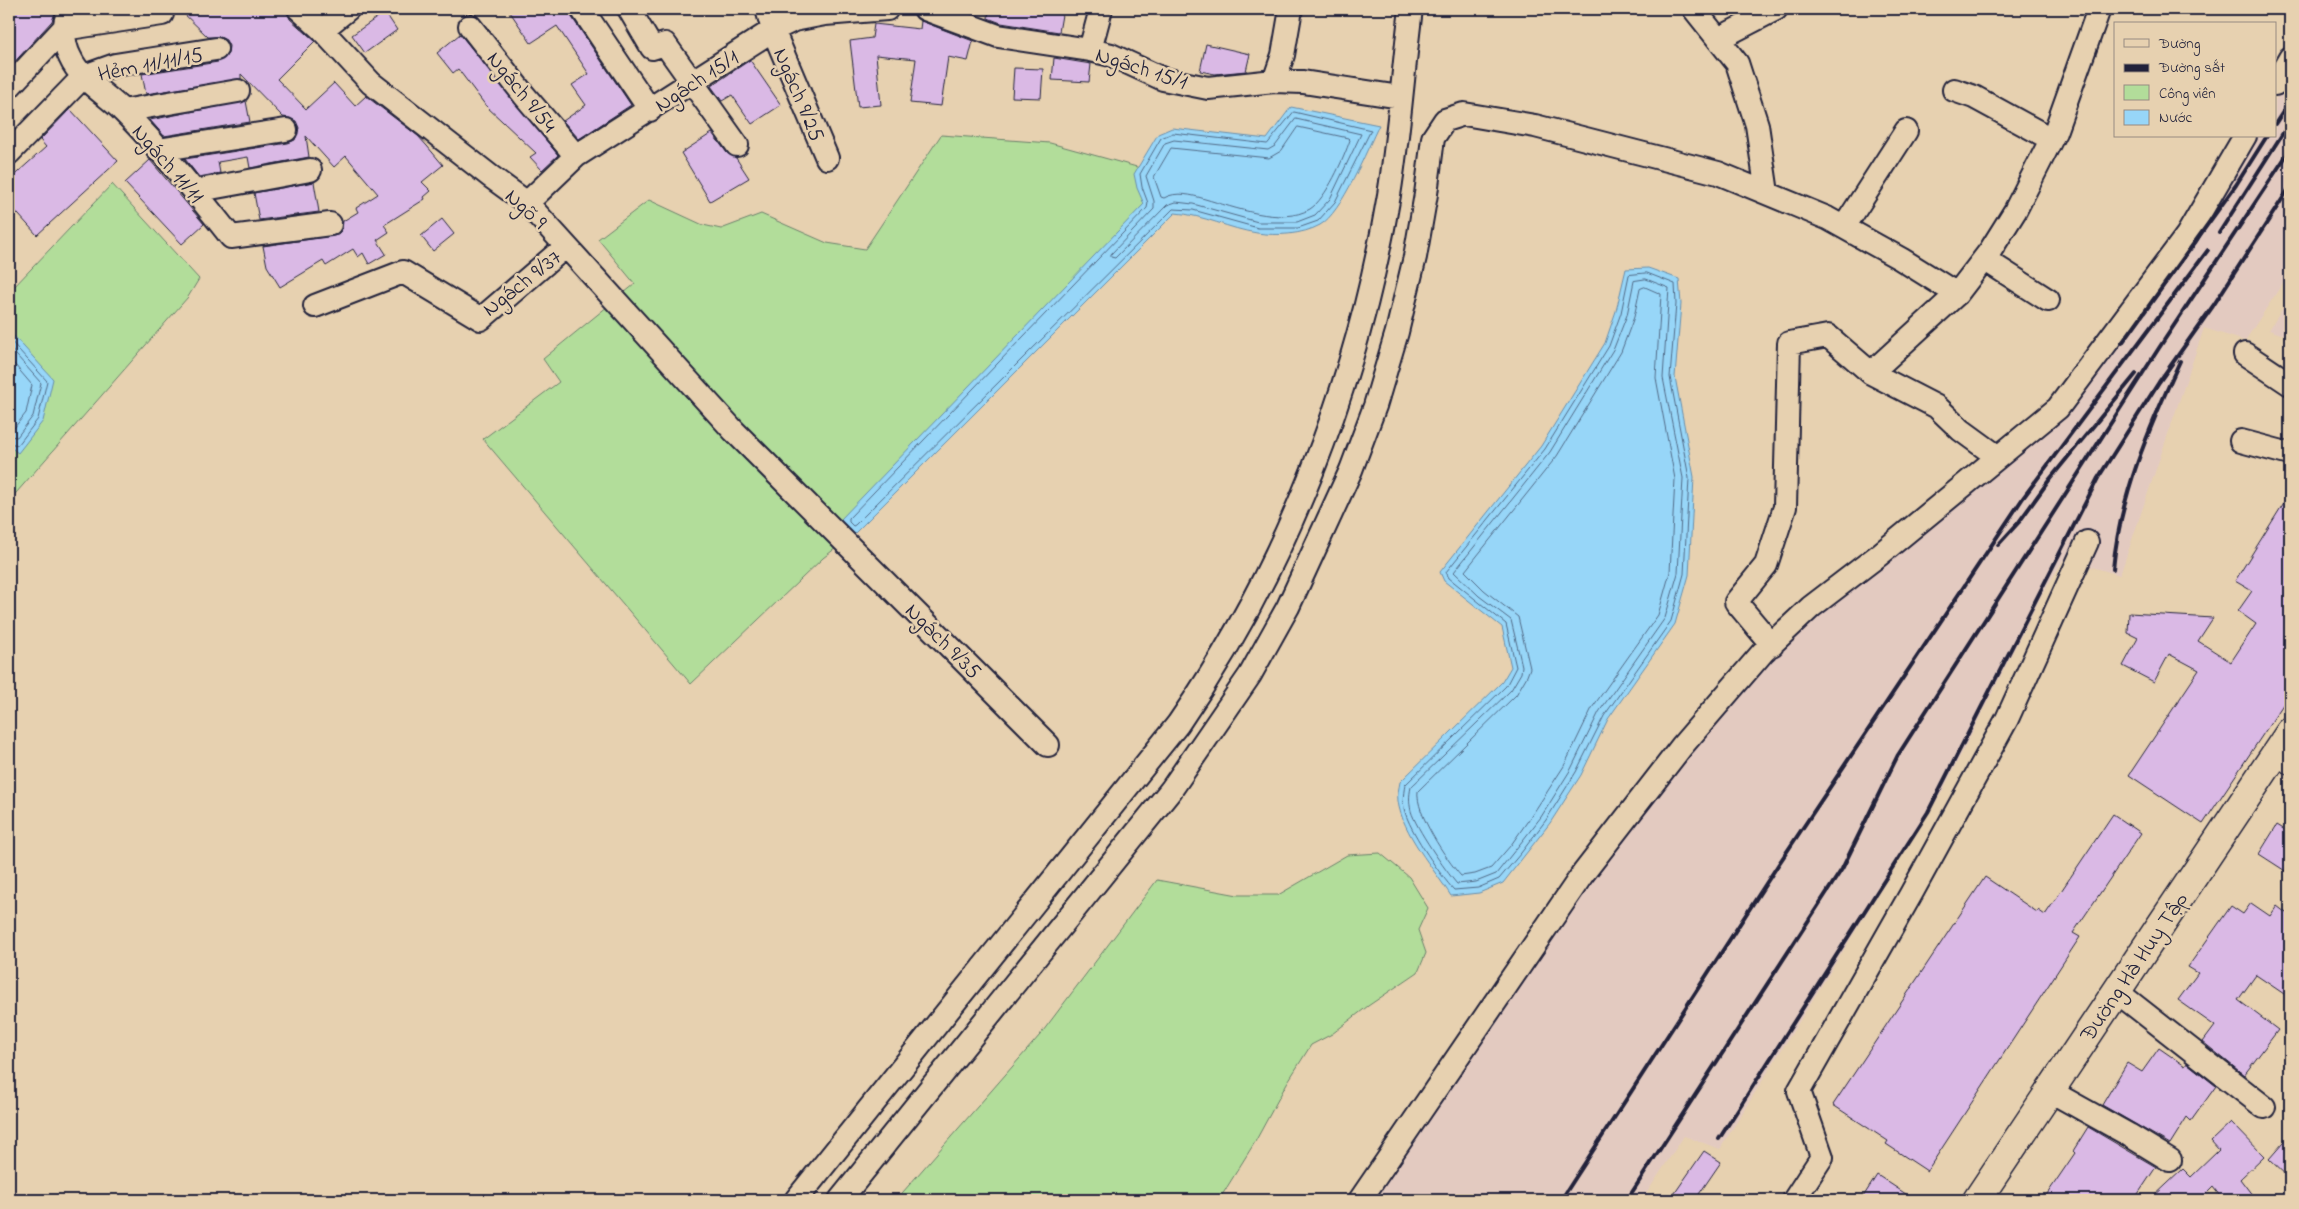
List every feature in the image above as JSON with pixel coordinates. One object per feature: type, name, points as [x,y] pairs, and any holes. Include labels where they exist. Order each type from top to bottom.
[{"type":"main road","name":"Đường Hà Huy Tập","points":[[1977,1200],[2116,991],[2286,749]]},
{"type":"street","name":"Ngõ 9","points":[[299,9],[322,30],[372,83],[527,203],[734,431],[840,536]]},
{"type":"street","points":[[322,30],[348,9]]},
{"type":"street","points":[[582,9],[650,110]]},
{"type":"street","points":[[629,9],[652,48],[666,44],[737,146]]},
{"type":"street","name":"Ngách 15/1","points":[[527,203],[576,156],[694,82],[770,19],[794,20],[825,14],[887,9]]},
{"type":"street","name":"Ngách 15/1","points":[[925,9],[968,17],[998,36],[1090,50],[1110,55],[1163,79],[1208,88],[1274,81],[1303,82],[1400,96]]},
{"type":"street","points":[[1090,50],[1101,9]]},
{"type":"street","points":[[1274,81],[1283,55],[1291,9]]},
{"type":"street","points":[[796,1200],[1178,724],[1213,673],[1251,606],[1284,538],[1314,469],[1340,399],[1360,330],[1378,256],[1390,193],[1410,9]]},
{"type":"street","points":[[1694,9],[1737,63],[1754,116],[1767,193]]},
{"type":"street","points":[[1718,39],[1776,9]]},
{"type":"street","points":[[1871,373],[1957,294],[1984,259],[2015,211],[2051,139],[2099,9]]},
{"type":"street","points":[[9,87],[67,19],[162,14]]},
{"type":"street","name":"Ngách 11/11","points":[[67,19],[70,57],[84,76],[123,111],[194,192],[230,237],[330,224]]},
{"type":"street","name":"Ngách 9/25","points":[[770,19],[827,158]]},
{"type":"street","name":"Ngách 9/54","points":[[470,26],[524,95],[576,156]]},
{"type":"street","name":"Hẻm 11/11/15","points":[[84,76],[115,65],[216,49]]},
{"type":"street","points":[[2276,82],[2290,58]]},
{"type":"street","points":[[9,153],[84,76]]},
{"type":"street","points":[[1954,90],[1974,97],[2051,139]]},
{"type":"street","points":[[123,111],[238,91]]},
{"type":"street","points":[[840,1200],[1171,790],[1250,675],[1288,607],[1347,479],[1373,411],[1398,332],[1415,257],[1433,138],[1445,120],[1464,114],[1535,126],[1718,173],[1844,227],[1901,259],[1957,294]]},
{"type":"street","points":[[158,150],[286,130]]},
{"type":"street","points":[[1844,227],[1906,131]]},
{"type":"street","points":[[1360,1200],[1582,875],[1682,746],[1763,652],[1812,607],[1879,555],[2058,408],[2188,235],[2244,138]]},
{"type":"street","points":[[194,192],[310,170]]},
{"type":"street","name":"Ngách 9/37","points":[[315,306],[403,272],[481,319],[566,246]]},
{"type":"street","points":[[1984,259],[2048,300]]},
{"type":"street","points":[[1772,645],[1736,602],[1766,565],[1785,506],[1789,343],[1828,336],[1871,373],[1938,407],[1962,430],[1998,457]]},
{"type":"street","points":[[2246,354],[2290,384]]},
{"type":"street","points":[[1340,399],[1373,411]]},
{"type":"street","points":[[2240,441],[2290,454]]},
{"type":"street","name":"Ngách 9/35","points":[[840,536],[1048,745]]},
{"type":"street","points":[[1794,1200],[1822,1157],[1799,1091],[1912,894],[2007,719],[2087,542]]},
{"type":"street","points":[[2116,991],[2264,1107]]},
{"type":"street","points":[[2050,1091],[2130,1135],[2170,1160]]},
{"type":"shaded area","points":[[2290,73],[2290,272],[2245,341],[2204,328],[2120,575],[2064,559],[2040,598],[1943,790],[1720,1149],[1684,1136],[1642,1200],[1371,1200],[1588,880],[1770,651],[2066,401],[2254,138],[2276,138],[2276,98]]},
{"type":"shaded area","points":[[2290,297],[2290,337],[2269,330]]},
{"type":"green space","points":[[941,135],[1050,143],[1202,185],[854,534],[823,558],[691,684],[483,439],[559,382],[543,359],[635,284],[598,239],[649,200],[703,225],[721,229],[761,214],[827,243],[865,249]]},
{"type":"green space","points":[[112,184],[199,279],[188,297],[9,501],[9,287],[12,289]]},
{"type":"green space","points":[[1380,853],[1409,877],[1428,908],[1418,930],[1426,953],[1418,972],[1368,1006],[1332,1034],[1311,1045],[1219,1200],[896,1200],[1040,1035],[1157,880],[1238,895],[1278,895],[1347,855]]},
{"type":"water","points":[[1291,107],[1379,125],[1345,194],[1337,208],[1328,218],[1320,225],[1305,231],[1289,234],[1272,234],[1247,231],[1196,216],[1175,213],[854,534],[840,520],[1144,204],[1137,188],[1134,174],[1158,134],[1172,128],[1267,139]]},
{"type":"water","points":[[1648,268],[1679,279],[1681,304],[1675,377],[1694,477],[1689,575],[1675,624],[1608,719],[1581,775],[1550,823],[1503,883],[1479,893],[1451,896],[1406,826],[1398,801],[1400,782],[1502,682],[1511,667],[1502,627],[1444,581],[1440,572],[1541,446],[1605,343],[1616,311],[1626,269]]},
{"type":"water","points":[[9,334],[15,337],[53,379],[43,421],[18,453],[9,446]]},
{"type":"building","points":[[16,9],[50,9],[55,13],[52,21],[9,68],[9,16]]},
{"type":"building","points":[[179,9],[286,9],[290,19],[315,41],[277,79],[306,109],[334,83],[355,106],[366,96],[418,136],[427,146],[443,165],[422,182],[431,191],[424,197],[425,199],[384,225],[389,232],[377,240],[386,254],[369,264],[363,253],[358,257],[353,249],[326,266],[323,261],[280,287],[267,266],[263,246],[338,235],[342,229],[343,221],[358,212],[356,208],[378,194],[346,156],[334,167],[306,136],[309,157],[250,168],[248,157],[218,162],[220,173],[199,177],[185,159],[288,143],[295,140],[299,128],[296,121],[283,117],[241,74],[241,79],[146,94],[142,74],[218,62],[228,54],[229,46],[226,40],[220,37],[208,37]]},
{"type":"building","points":[[508,9],[569,9],[571,16],[631,105],[579,139],[563,121],[586,105],[572,85],[589,74],[557,26],[531,43]]},
{"type":"building","points":[[989,9],[1063,9],[1059,32],[1001,23],[988,18]]},
{"type":"building","points":[[385,12],[397,30],[365,53],[352,35]]},
{"type":"building","points":[[921,21],[973,41],[968,61],[948,57],[941,106],[910,103],[916,59],[876,55],[881,105],[858,107],[850,41],[872,38],[874,24],[920,29]]},
{"type":"building","points":[[460,34],[558,155],[542,170],[530,157],[536,153],[486,106],[458,69],[453,73],[437,53]]},
{"type":"building","points":[[1206,44],[1250,54],[1246,71],[1215,74],[1200,71]]},
{"type":"building","points":[[1054,58],[1091,64],[1089,82],[1052,80]]},
{"type":"building","points":[[750,60],[781,105],[752,124],[732,95],[722,101],[711,86]]},
{"type":"building","points":[[1014,68],[1043,69],[1041,98],[1012,97]]},
{"type":"building","points":[[246,101],[250,122],[164,136],[150,120]]},
{"type":"building","points":[[70,109],[118,161],[37,235],[9,204],[9,180],[46,147],[40,140]]},
{"type":"building","points":[[712,133],[727,153],[736,158],[749,178],[710,201],[681,153]]},
{"type":"building","points":[[150,160],[204,224],[182,244],[125,183]]},
{"type":"building","points":[[314,182],[319,212],[259,220],[254,193]]},
{"type":"building","points":[[442,219],[454,234],[433,251],[421,236]]},
{"type":"building","points":[[2290,493],[2290,694],[2203,824],[2129,775],[2199,670],[2169,654],[2154,682],[2123,666],[2138,638],[2128,633],[2129,613],[2213,618],[2198,641],[2231,662],[2256,624],[2238,611],[2252,591],[2235,581]]},
{"type":"building","points":[[2113,814],[2141,833],[2073,933],[2080,937],[1927,1171],[1886,1144],[1888,1141],[1833,1105],[1985,877],[2037,912],[2038,910],[2045,915]]},
{"type":"building","points":[[2277,825],[2290,833],[2290,874],[2259,854]]},
{"type":"building","points":[[2251,903],[2270,916],[2277,906],[2290,916],[2290,998],[2256,975],[2238,1000],[2278,1030],[2244,1075],[2203,1042],[2215,1026],[2178,1000],[2198,973],[2188,967],[2231,906],[2243,914]]},
{"type":"building","points":[[2159,1048],[2185,1066],[2187,1063],[2216,1086],[2191,1121],[2187,1117],[2170,1144],[2102,1105],[2127,1063],[2142,1072]]},
{"type":"building","points":[[2231,1122],[2264,1156],[2240,1179],[2256,1200],[2223,1200],[2213,1187],[2200,1200],[2150,1200],[2183,1169],[2191,1177],[2219,1150],[2211,1141]]},
{"type":"building","points":[[2088,1127],[2156,1167],[2134,1200],[2043,1200],[2075,1153],[2073,1151]]},
{"type":"building","points":[[2290,1135],[2290,1179],[2269,1159]]},
{"type":"building","points":[[1704,1151],[1721,1162],[1695,1200],[1670,1200]]},
{"type":"building","points":[[1877,1175],[1915,1200],[1861,1200]]},
{"type":"railway","points":[[2276,122],[2290,101]]},
{"type":"railway","points":[[2219,233],[2290,122]]},
{"type":"railway","points":[[2122,343],[2236,185],[2266,138]]},
{"type":"railway","points":[[1627,1200],[1842,869],[1898,755],[2159,348],[2290,150]]},
{"type":"railway","points":[[1719,1139],[1928,812],[2098,478],[2159,382],[2213,306],[2290,187]]},
{"type":"railway","points":[[1561,1200],[1778,865],[2023,498],[2208,250]]},
{"type":"railway","points":[[2113,569],[2122,515],[2129,488],[2157,411],[2180,361]]},
{"type":"railway","points":[[1998,545],[2019,522],[2050,479],[2136,374]]}]
